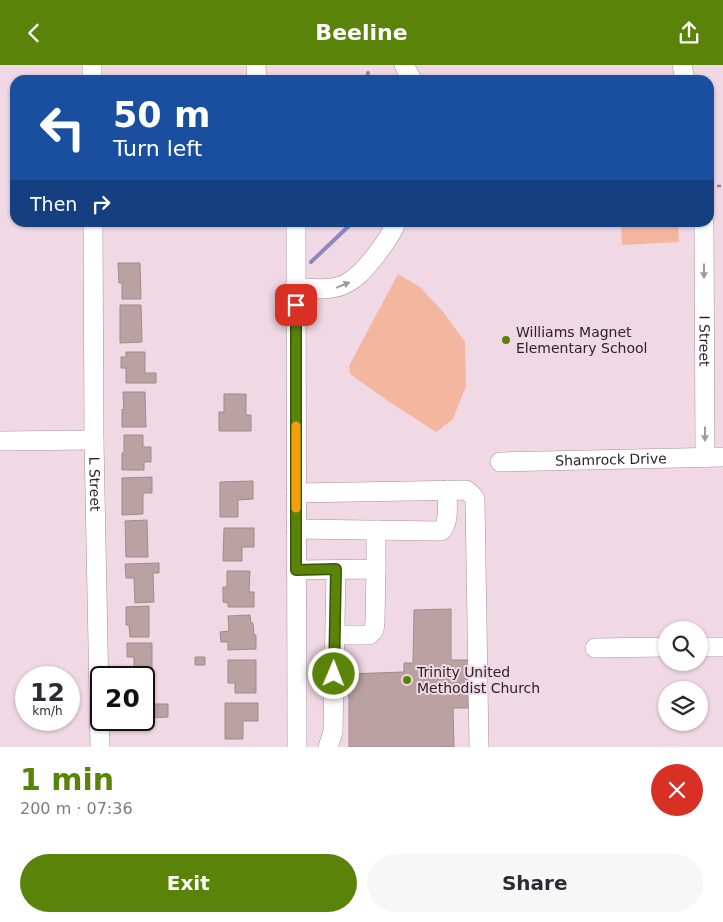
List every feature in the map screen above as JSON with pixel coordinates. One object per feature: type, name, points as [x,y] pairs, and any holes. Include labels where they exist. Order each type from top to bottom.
[{"type":"street","name":"L Street","points":[[93,227],[94,440],[100,747]]},
{"type":"street","points":[[296,227],[297,747]]},
{"type":"street","points":[[296,287],[326,289],[347,284],[368,266],[384,245],[394,227]]},
{"type":"street","name":"I Street","points":[[704,227],[714,457]]},
{"type":"street","points":[[0,441],[94,440]]},
{"type":"street","name":"Shamrock Drive","points":[[500,462],[714,457]]},
{"type":"street","points":[[296,529],[441,531],[445,527],[446,522],[447,490]]},
{"type":"street","points":[[296,493],[466,490],[475,499],[479,747]]},
{"type":"street","points":[[335,635],[369,635],[374,630],[376,622],[376,530]]},
{"type":"street","points":[[328,747],[334,732],[336,569]]},
{"type":"street","points":[[296,570],[376,569]]},
{"type":"street","points":[[595,648],[658,647]]},
{"type":"street","points":[[708,647],[723,647]]},
{"type":"shaded area","points":[[621,227],[678,227],[679,242],[622,245]]},
{"type":"shaded area","points":[[398,274],[420,287],[444,313],[465,342],[466,386],[453,419],[436,432],[350,374],[349,366]]},
{"type":"building","points":[[118,263],[140,263],[141,299],[122,299],[122,283],[119,283]]},
{"type":"building","points":[[120,305],[141,305],[142,342],[120,343]]},
{"type":"building","points":[[126,352],[145,352],[145,373],[156,373],[156,383],[126,383],[126,368],[121,368],[121,357],[126,357]]},
{"type":"building","points":[[123,392],[145,392],[146,427],[122,427],[122,409],[124,410]]},
{"type":"building","points":[[224,394],[246,394],[246,415],[251,415],[251,431],[219,431],[219,412],[224,412]]},
{"type":"building","points":[[124,435],[143,435],[143,447],[151,447],[151,462],[144,462],[144,470],[122,470]]},
{"type":"building","points":[[152,477],[152,493],[143,493],[143,514],[122,515],[122,478]]},
{"type":"building","points":[[253,481],[253,499],[238,500],[238,517],[220,517],[220,482]]},
{"type":"building","points":[[147,520],[148,557],[126,557],[125,521]]},
{"type":"building","points":[[224,528],[254,528],[254,547],[242,547],[242,561],[223,561]]},
{"type":"building","points":[[159,563],[159,573],[153,573],[154,602],[135,603],[134,578],[126,578],[125,564]]},
{"type":"building","points":[[227,571],[250,571],[249,592],[254,592],[254,607],[228,607],[228,603],[223,602],[223,587],[227,587]]},
{"type":"building","points":[[149,606],[149,637],[130,637],[129,625],[126,625],[126,607]]},
{"type":"building","name":"Trinity United Methodist Church","points":[[451,609],[451,660],[468,660],[469,708],[453,708],[454,747],[349,747],[349,697],[344,686],[347,674],[404,672],[404,663],[413,663],[414,610]]},
{"type":"building","points":[[250,615],[254,635],[256,635],[256,649],[228,650],[228,642],[221,642],[220,632],[229,631],[228,616]]},
{"type":"building","points":[[127,643],[152,643],[152,666],[134,666],[134,657],[127,657]]},
{"type":"building","points":[[195,657],[205,657],[205,665],[195,665]]},
{"type":"building","points":[[228,660],[256,660],[256,693],[235,693],[235,683],[228,683]]},
{"type":"building","points":[[225,703],[258,703],[258,721],[243,721],[243,739],[225,739]]},
{"type":"building","points":[[155,704],[168,704],[168,717],[155,718]]},
{"type":"waterway","points":[[311,262],[348,227]]},
{"type":"slow traffic","points":[[296,426],[296,508]]},
{"type":"place","name":"Williams Magnet Elementary School","points":[[506,340]]},
{"type":"place","name":"Trinity United Methodist Church","points":[[407,680]]},
{"type":"route","points":[[296,305],[296,570],[336,569],[334,674]]}]
